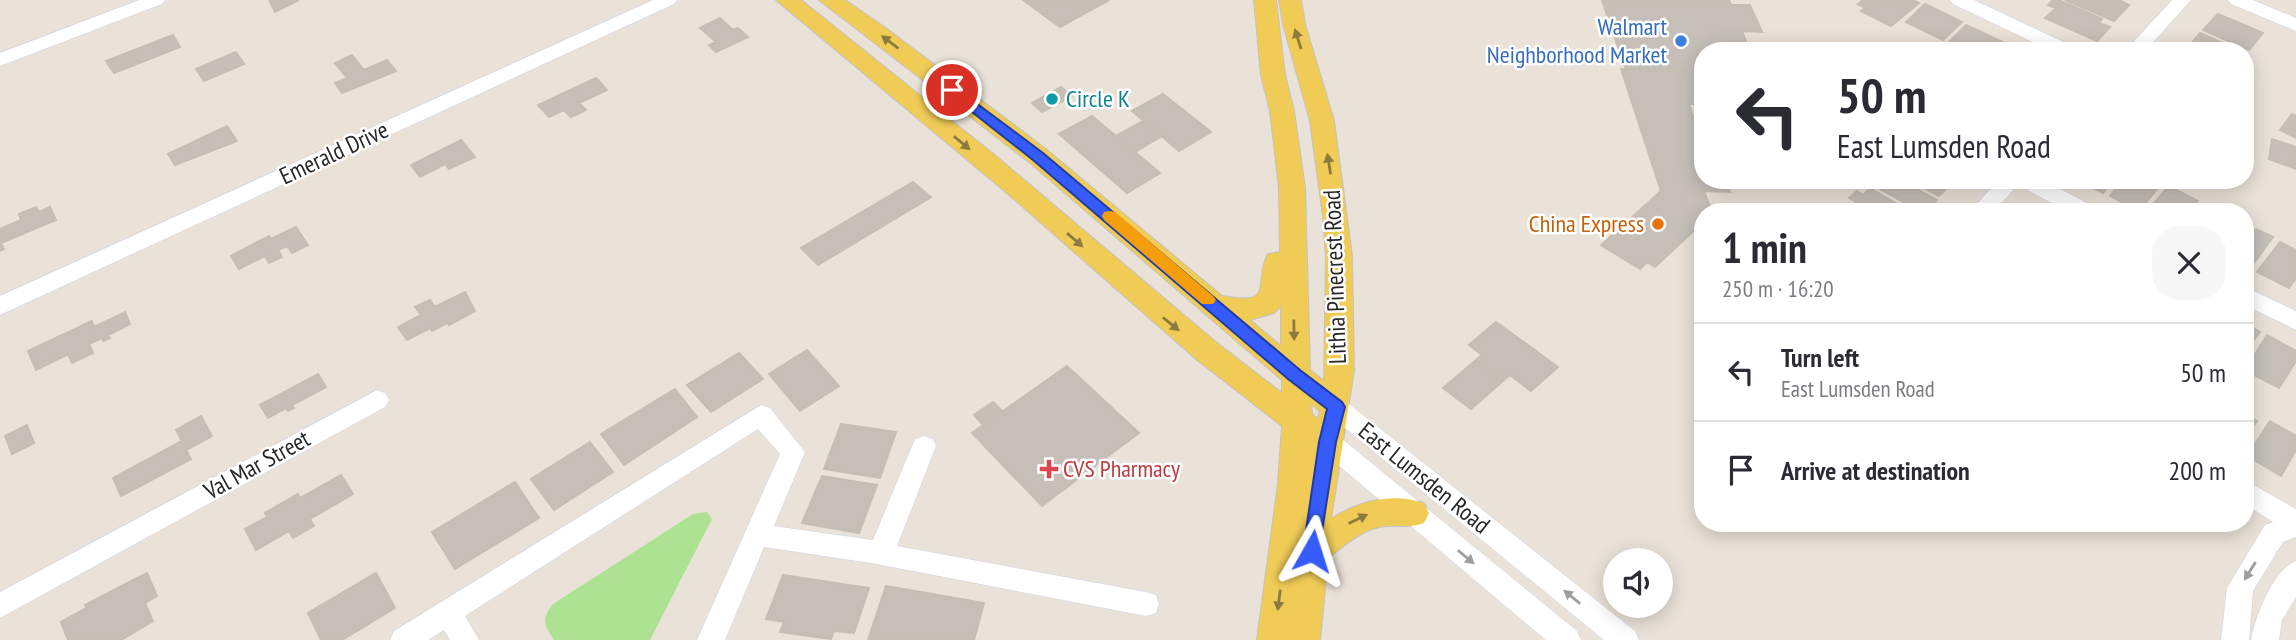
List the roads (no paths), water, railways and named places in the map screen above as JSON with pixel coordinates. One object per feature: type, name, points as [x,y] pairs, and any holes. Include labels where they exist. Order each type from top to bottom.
[{"type":"main road","name":"East Lumsden Road","points":[[787,0],[1016,187],[1162,317],[1244,383],[1327,442]]},
{"type":"main road","name":"East Lumsden Road","points":[[830,0],[1012,136],[1336,407]]},
{"type":"main road","name":"Lithia Pinecrest Road","points":[[1265,0],[1273,75],[1282,111],[1292,188],[1297,421],[1293,484],[1274,640]]},
{"type":"main road","name":"Lithia Pinecrest Road","points":[[1290,0],[1294,24],[1322,121],[1336,216],[1340,370],[1312,551],[1303,640]]},
{"type":"main road","points":[[872,68],[907,75],[917,80],[999,141],[1012,136]]},
{"type":"main road","points":[[1215,306],[1252,309],[1272,300],[1277,290],[1278,264],[1275,198],[1280,192],[1292,188]]},
{"type":"main road","points":[[1244,383],[1278,439],[1293,484]]},
{"type":"main road","points":[[1312,551],[1360,517],[1378,513],[1413,513]]},
{"type":"street","points":[[0,60],[156,0]]},
{"type":"street","name":"Emerald Drive","points":[[0,306],[668,0]]},
{"type":"street","points":[[1959,0],[2048,42]]},
{"type":"street","points":[[2142,42],[2182,0]]},
{"type":"street","points":[[2237,0],[2296,25]]},
{"type":"street","points":[[1989,203],[2002,189]]},
{"type":"street","points":[[2043,189],[2070,203]]},
{"type":"street","points":[[2254,300],[2296,321]]},
{"type":"street","name":"Val Mar Street","points":[[0,606],[377,400]]},
{"type":"street","name":"East Lumsden Road","points":[[1336,407],[1625,640]]},
{"type":"street","points":[[404,640],[761,415],[793,452],[711,640]]},
{"type":"street","name":"East Lumsden Road","points":[[1327,442],[1567,640]]},
{"type":"street","points":[[880,553],[924,446]]},
{"type":"street","points":[[2254,497],[2296,524]]},
{"type":"street","points":[[2235,640],[2240,588],[2274,533],[2296,524]]},
{"type":"street","points":[[758,535],[880,553],[1146,604]]},
{"type":"street","points":[[2265,640],[2269,617],[2296,573]]},
{"type":"street","points":[[448,612],[465,640]]},
{"type":"place","name":"Walmart Neighborhood Market","points":[[1681,41]]},
{"type":"place","name":"Circle K","points":[[1052,99]]},
{"type":"place","name":"China Express","points":[[1658,224]]},
{"type":"place","name":"CVS Pharmacy","points":[[1049,469]]}]
